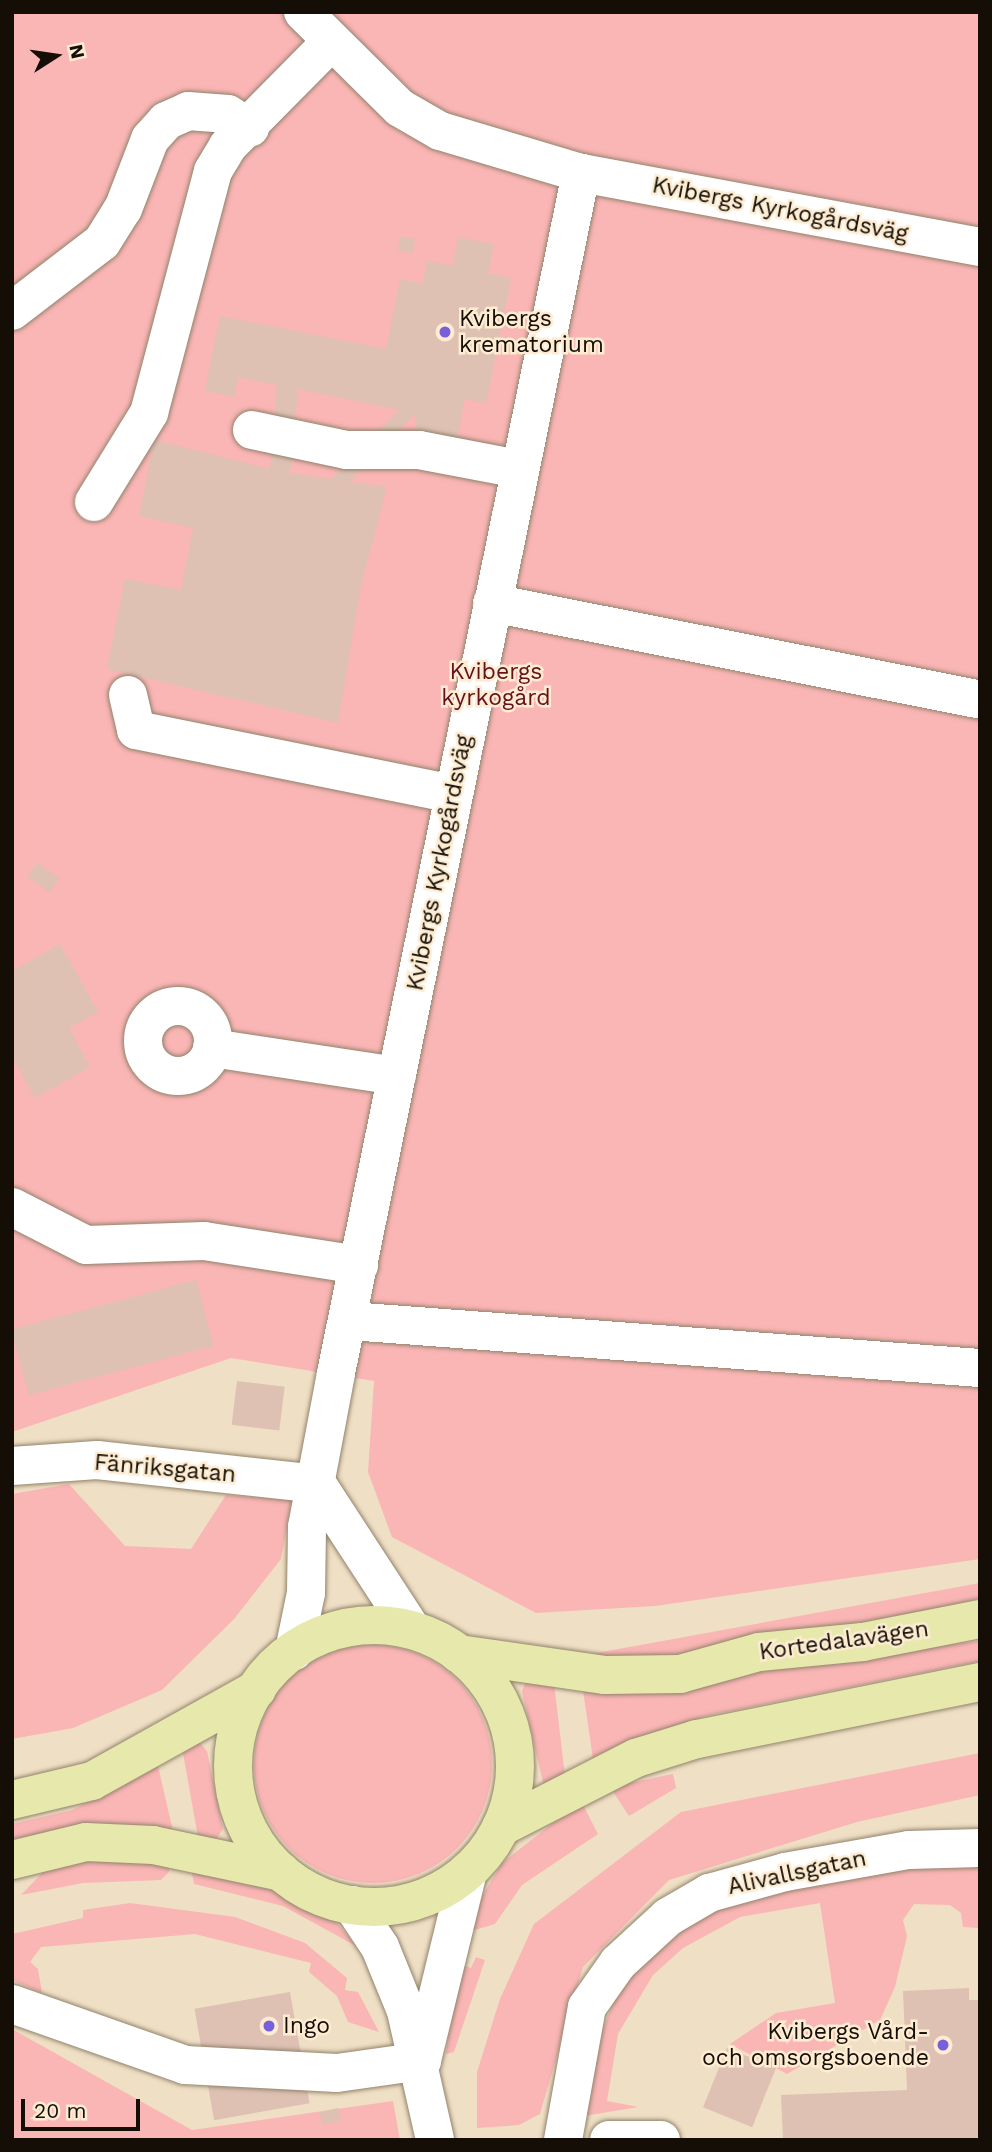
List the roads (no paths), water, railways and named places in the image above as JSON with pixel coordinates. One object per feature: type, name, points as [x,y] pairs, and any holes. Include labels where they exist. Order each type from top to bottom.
[{"type":"main road","name":"Kortedalavägen","points":[[12,1800],[92,1781],[257,1689],[293,1651],[357,1626],[412,1630],[459,1654],[605,1675],[680,1674],[768,1650],[863,1642],[980,1619]]},
{"type":"main road","name":"Kortedalavägen","points":[[257,1689],[235,1745],[235,1785],[255,1842],[281,1872],[314,1894],[352,1905],[405,1904],[468,1871],[501,1826],[515,1771],[511,1733],[497,1697],[459,1654]]},
{"type":"main road","name":"Kortedalavägen","points":[[501,1826],[636,1758],[697,1739],[980,1682]]},
{"type":"main road","name":"Kortedalavägen","points":[[12,1860],[86,1842],[153,1845],[281,1872]]},
{"type":"street","name":"Kvibergs Kyrkogårdsväg","points":[[303,12],[400,108],[440,131],[581,173],[976,242]]},
{"type":"street","points":[[94,502],[149,413],[213,171],[331,42]]},
{"type":"street","points":[[12,311],[102,242],[123,209],[150,139],[166,121],[188,111],[228,114],[250,128]]},
{"type":"street","name":"Kvibergs Kyrkogårdsväg","points":[[293,1651],[317,1484],[359,1265],[581,173]]},
{"type":"street","points":[[251,430],[346,450],[419,450],[519,469]]},
{"type":"street","points":[[492,603],[980,700]]},
{"type":"street","points":[[128,695],[136,730],[454,794]]},
{"type":"street","points":[[212,1048],[397,1076]]},
{"type":"street","points":[[14,1211],[86,1245],[204,1241],[359,1265]]},
{"type":"street","points":[[350,1321],[980,1368]]},
{"type":"street","name":"Fänriksgatan","points":[[12,1466],[97,1460],[317,1484]]},
{"type":"street","points":[[317,1484],[412,1630]]},
{"type":"street","name":"Alivallsgatan","points":[[563,2140],[587,2007],[618,1963],[667,1917],[709,1892],[785,1872],[909,1850],[980,1848]]},
{"type":"street","points":[[422,2061],[468,1871]]},
{"type":"street","points":[[352,1905],[393,1974],[422,2061],[435,2140]]},
{"type":"street","points":[[12,2004],[48,2020],[185,2065],[337,2073],[422,2061]]},
{"type":"street","points":[[609,2140],[661,2140]]},
{"type":"place","name":"Kvibergs krematorium","points":[[445,332]]},
{"type":"place","name":"Ingo","points":[[269,2026]]},
{"type":"place","name":"Kvibergs Vård- och omsorgsboende","points":[[943,2045]]},
{"type":"park label","name":"Kvibergs kyrkogård","points":[[496,685]]}]
